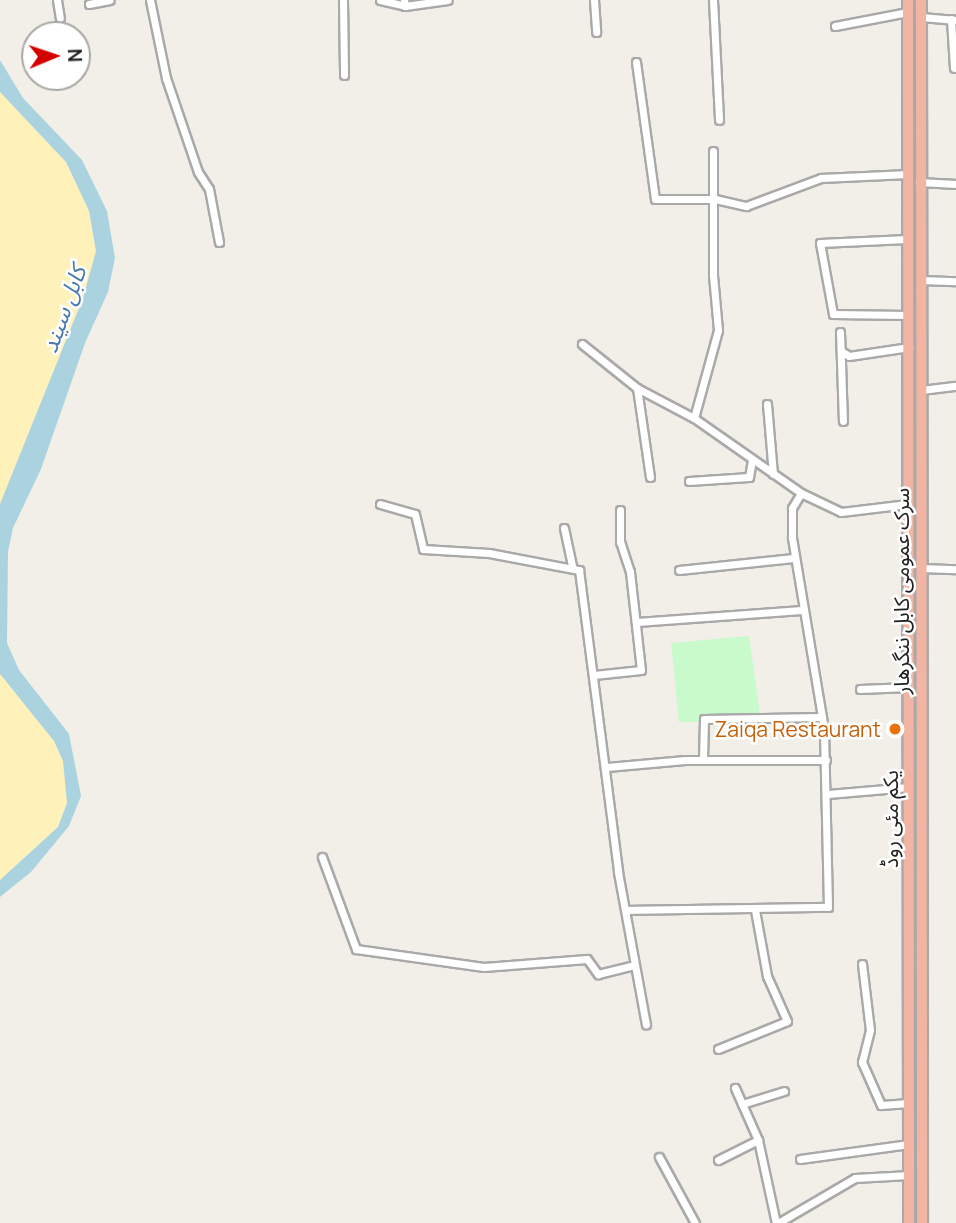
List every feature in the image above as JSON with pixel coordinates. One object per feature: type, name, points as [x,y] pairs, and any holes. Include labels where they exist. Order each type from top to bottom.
[{"type":"highway","name":"سرک عمومی کابل ننگرهار","points":[[921,0],[919,182],[922,1223]]},
{"type":"highway","name":"سرک عمومی کابل ننگرهار","points":[[908,6],[908,573]]},
{"type":"highway","name":"یکم مئی روڈ","points":[[908,573],[909,1103]]},
{"type":"highway","points":[[909,1103],[909,1223]]},
{"type":"street","points":[[57,0],[60,18]]},
{"type":"street","points":[[89,4],[110,0]]},
{"type":"street","points":[[150,0],[166,78],[198,172],[209,189],[219,243]]},
{"type":"street","points":[[343,0],[344,75]]},
{"type":"street","points":[[380,0],[405,3],[443,0]]},
{"type":"street","points":[[594,0],[596,32]]},
{"type":"street","points":[[713,0],[719,120]]},
{"type":"street","points":[[835,26],[908,6]]},
{"type":"street","points":[[921,17],[953,19],[954,68]]},
{"type":"street","points":[[636,62],[655,199],[715,199],[746,206],[821,178],[908,174]]},
{"type":"street","points":[[694,418],[718,330],[712,275],[715,199],[713,151]]},
{"type":"street","points":[[919,182],[956,184]]},
{"type":"street","points":[[907,239],[820,243],[833,314],[908,315]]},
{"type":"street","points":[[920,280],[956,281]]},
{"type":"street","points":[[840,332],[843,421]]},
{"type":"street","points":[[582,344],[637,388],[694,418],[801,493],[841,512],[908,504]]},
{"type":"street","points":[[841,351],[849,356],[909,347]]},
{"type":"street","points":[[921,390],[956,386]]},
{"type":"street","points":[[637,388],[650,477]]},
{"type":"street","points":[[767,404],[773,474]]},
{"type":"street","points":[[689,481],[749,477],[752,460]]},
{"type":"street","points":[[626,910],[755,910],[828,906],[828,794],[822,717],[793,558],[792,508],[801,493]]},
{"type":"street","points":[[380,504],[415,514],[423,549],[489,553],[579,570],[634,965],[646,1024]]},
{"type":"street","points":[[594,676],[641,670],[637,622],[620,542],[620,510]]},
{"type":"street","points":[[565,527],[572,567]]},
{"type":"street","points":[[680,570],[793,558]]},
{"type":"street","points":[[920,568],[956,569]]},
{"type":"street","points":[[637,622],[802,610]]},
{"type":"street","points":[[860,689],[909,687]]},
{"type":"street","points":[[703,760],[704,719],[822,717]]},
{"type":"street","points":[[607,767],[703,760],[826,760]]},
{"type":"street","points":[[828,794],[909,787]]},
{"type":"street","points":[[322,857],[356,949],[484,967],[587,959],[598,974],[634,965]]},
{"type":"street","points":[[718,1049],[787,1021],[767,976],[755,910]]},
{"type":"street","points":[[862,964],[870,1030],[862,1062],[881,1105],[909,1103]]},
{"type":"street","points":[[735,1088],[758,1140],[777,1223],[855,1178],[909,1175]]},
{"type":"street","points":[[742,1104],[785,1091]]},
{"type":"street","points":[[718,1160],[758,1140]]},
{"type":"street","points":[[800,1159],[909,1144]]},
{"type":"street","points":[[659,1157],[695,1223]]},
{"type":"sand","points":[[0,92],[66,162],[89,211],[96,251],[83,298],[0,504]]},
{"type":"sand","points":[[0,674],[54,741],[63,761],[67,803],[58,827],[0,880]]},
{"type":"green space","points":[[749,636],[761,721],[679,722],[671,643]]},
{"type":"water","points":[[0,60],[23,98],[82,160],[107,211],[115,258],[108,292],[85,343],[41,469],[13,528],[8,552],[7,643],[19,670],[69,734],[81,796],[69,826],[31,872],[0,897],[0,880],[58,827],[67,803],[63,761],[54,741],[0,674],[0,504],[83,298],[96,251],[89,211],[66,162],[0,92]]},
{"type":"place","name":"Zaiqa Restaurant","points":[[895,729]]},
{"type":"water label","name":"کابل سيند","points":[[63,309]]}]
